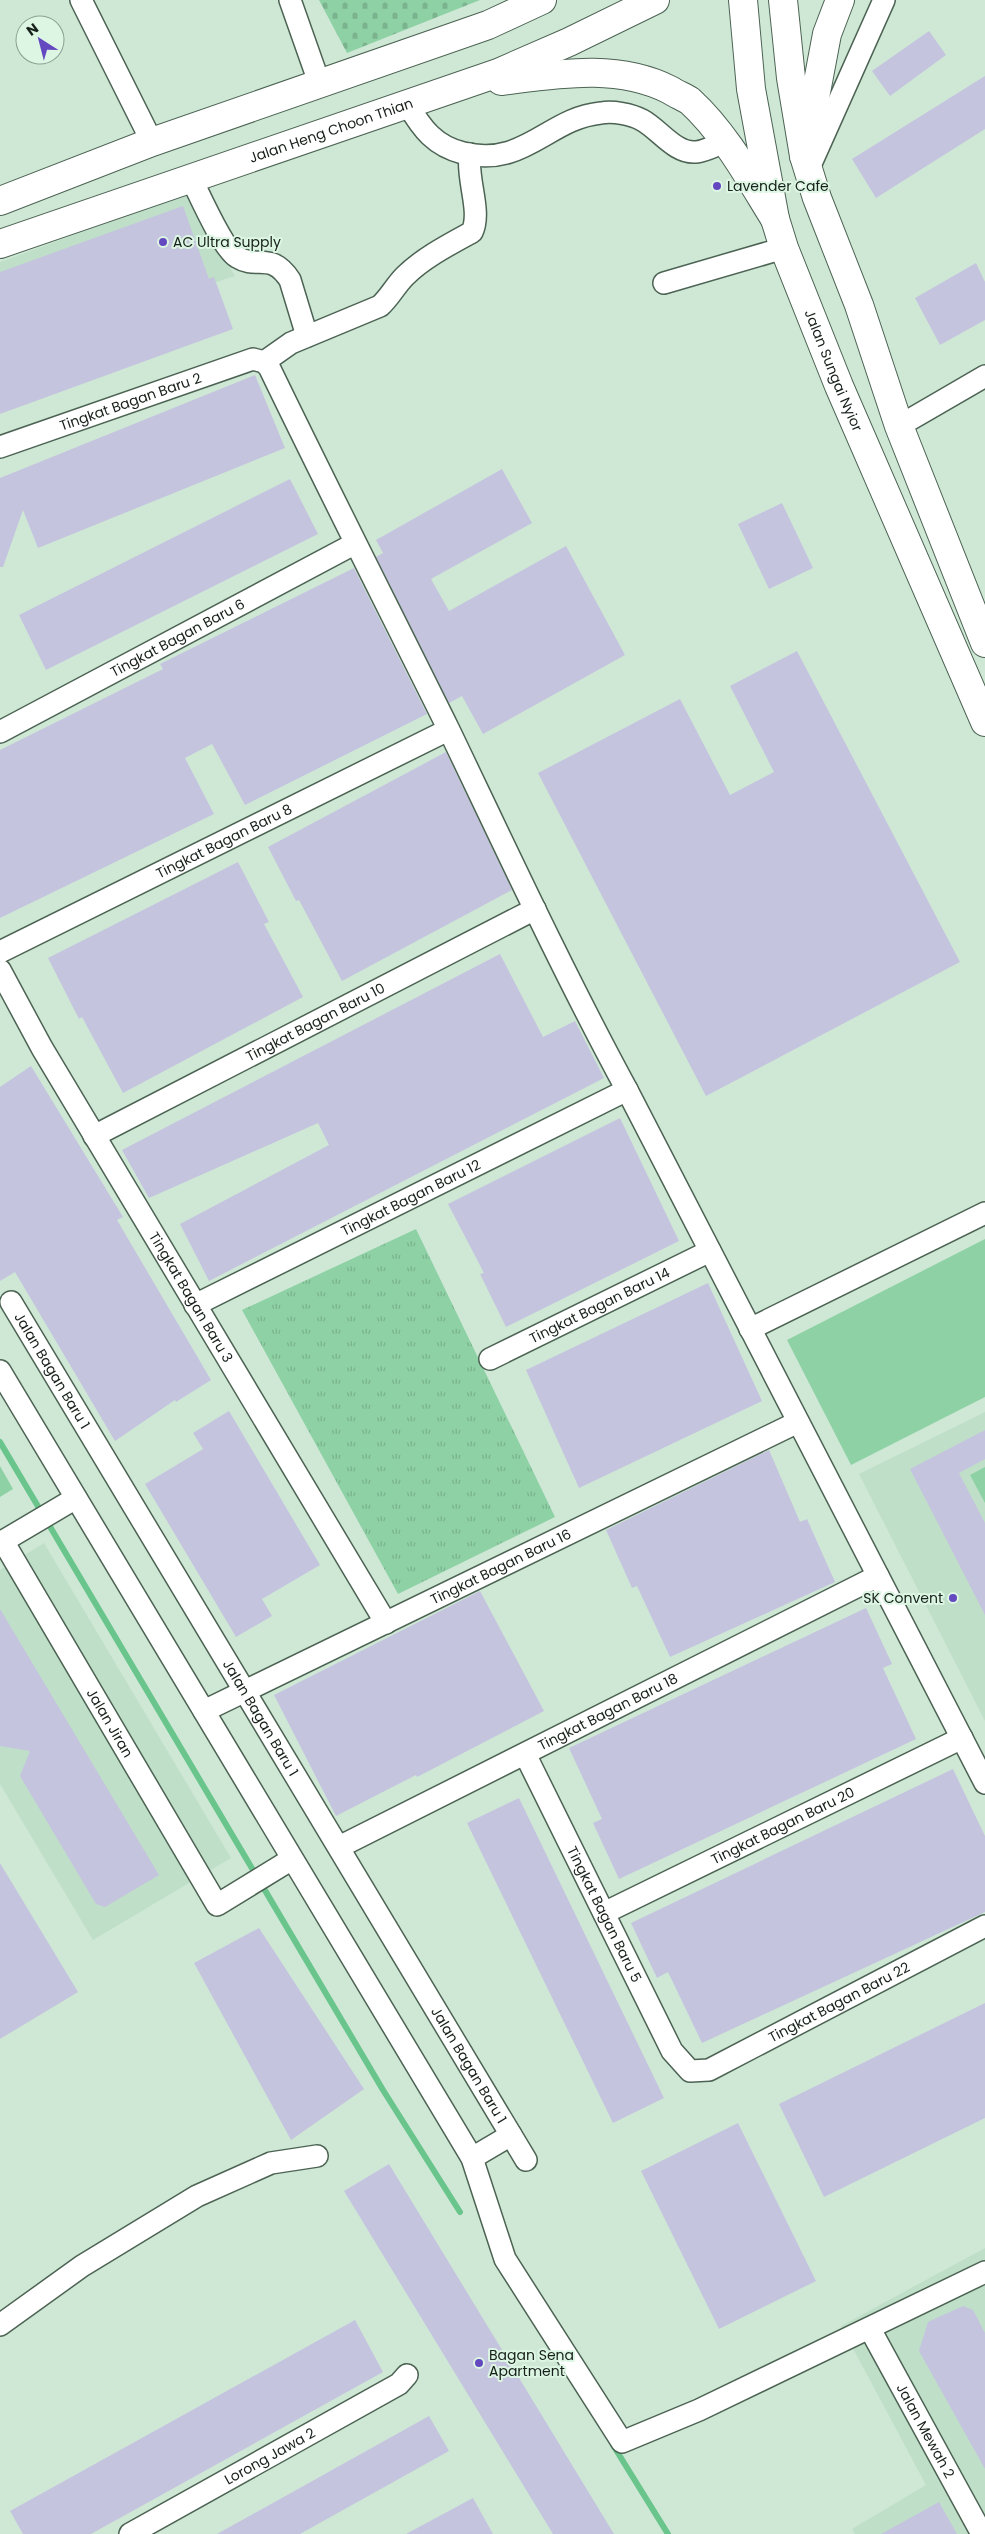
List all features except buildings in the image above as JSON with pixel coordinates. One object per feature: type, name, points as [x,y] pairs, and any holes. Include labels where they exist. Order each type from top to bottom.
[{"type":"main road","points":[[488,25],[527,0]]},
{"type":"main road","points":[[0,201],[152,142],[488,25],[542,0]]},
{"type":"main road","name":"Jalan Heng Choon Thian","points":[[0,244],[461,87],[569,42],[655,0]]},
{"type":"main road","name":"Jalan Sungai Nyior","points":[[743,0],[751,89],[776,219],[784,248],[839,386],[978,686],[985,722]]},
{"type":"main road","points":[[783,0],[791,78],[806,162],[817,198],[859,305],[899,426],[985,643]]},
{"type":"main road","points":[[806,162],[827,34],[840,0]]},
{"type":"main road","points":[[461,87],[553,74],[609,72],[642,79],[689,100],[725,142],[776,219]]},
{"type":"street","points":[[81,0],[152,142]]},
{"type":"street","points":[[290,0],[320,85]]},
{"type":"street","points":[[806,162],[884,0]]},
{"type":"street","points":[[408,105],[419,125],[440,145],[470,154],[489,157],[506,155],[576,120],[601,113],[624,114],[641,119],[685,151],[696,152],[725,142]]},
{"type":"street","points":[[470,154],[469,179],[476,224],[472,232],[416,266],[403,278],[391,296],[380,306],[291,343],[262,361],[269,367],[354,544],[448,730],[580,1004],[627,1090],[985,1783]]},
{"type":"street","points":[[191,178],[232,252],[244,260],[278,265],[286,274],[290,280],[307,336]]},
{"type":"street","points":[[664,283],[784,248]]},
{"type":"street","name":"Tingkat Bagan Baru 2","points":[[0,447],[253,359],[262,361]]},
{"type":"street","points":[[899,426],[985,376]]},
{"type":"street","name":"Tingkat Bagan Baru 6","points":[[0,732],[354,544]]},
{"type":"street","name":"Tingkat Bagan Baru 8","points":[[0,952],[448,730]]},
{"type":"street","name":"Tingkat Bagan Baru 10","points":[[94,1136],[535,909]]},
{"type":"street","name":"Tingkat Bagan Baru 3","points":[[0,970],[42,1048],[94,1136],[386,1623]]},
{"type":"street","name":"Tingkat Bagan Baru 12","points":[[195,1305],[627,1090]]},
{"type":"street","points":[[750,1328],[985,1213]]},
{"type":"street","name":"Tingkat Bagan Baru 14","points":[[490,1358],[710,1251]]},
{"type":"street","name":"Jalan Bagan Baru 1","points":[[12,1302],[526,2160]]},
{"type":"street","points":[[0,1371],[472,2158],[506,2259],[622,2442],[699,2410],[985,2272]]},
{"type":"street","name":"Tingkat Bagan Baru 16","points":[[204,1711],[798,1422]]},
{"type":"street","points":[[2,1542],[76,1498]]},
{"type":"street","name":"Jalan Jiran","points":[[2,1542],[217,1905],[292,1859]]},
{"type":"street","name":"Tingkat Bagan Baru 18","points":[[338,1847],[878,1576]]},
{"type":"street","name":"Tingkat Bagan Baru 20","points":[[604,1913],[962,1738]]},
{"type":"street","name":"Tingkat Bagan Baru 5","points":[[525,1754],[672,2051],[690,2072]]},
{"type":"street","name":"Tingkat Bagan Baru 22","points":[[690,2072],[708,2070],[985,1926]]},
{"type":"street","name":"Jalan Bagan Baru 1","points":[[472,2158],[511,2135]]},
{"type":"street","points":[[0,2325],[82,2266],[197,2196],[271,2163],[316,2156]]},
{"type":"street","name":"Jalan Mewah 2","points":[[870,2329],[982,2534]]},
{"type":"street","name":"Lorong Jawa 2","points":[[130,2534],[399,2384],[407,2375]]},
{"type":"shaded area","points":[[186,194],[235,276],[0,352],[0,262]]},
{"type":"shaded area","name":"SK Convent","points":[[985,1412],[985,1721],[859,1474]]},
{"type":"shaded area","points":[[44,1543],[231,1858],[93,1940],[0,1784],[0,1570]]},
{"type":"shaded area","points":[[985,2248],[985,2534],[855,2534],[852,2529],[926,2485],[841,2326]]},
{"type":"green space","points":[[319,0],[480,0],[347,53]]},
{"type":"green space","points":[[416,1229],[555,1517],[398,1594],[242,1310]]},
{"type":"green space","points":[[985,1239],[985,1397],[851,1465],[787,1340]]},
{"type":"green space","points":[[0,1466],[13,1489],[0,1497]]},
{"type":"green space","points":[[985,1467],[985,1503],[970,1475]]},
{"type":"waterway","points":[[0,1442],[383,2090],[460,2212]]},
{"type":"waterway","points":[[613,2445],[668,2534]]},
{"type":"place","name":"Lavender Cafe","points":[[717,186]]},
{"type":"place","name":"AC Ultra Supply","points":[[163,242]]},
{"type":"place","name":"SK Convent","points":[[953,1598]]},
{"type":"place","name":"Bagan Sena Apartment","points":[[479,2363]]}]
